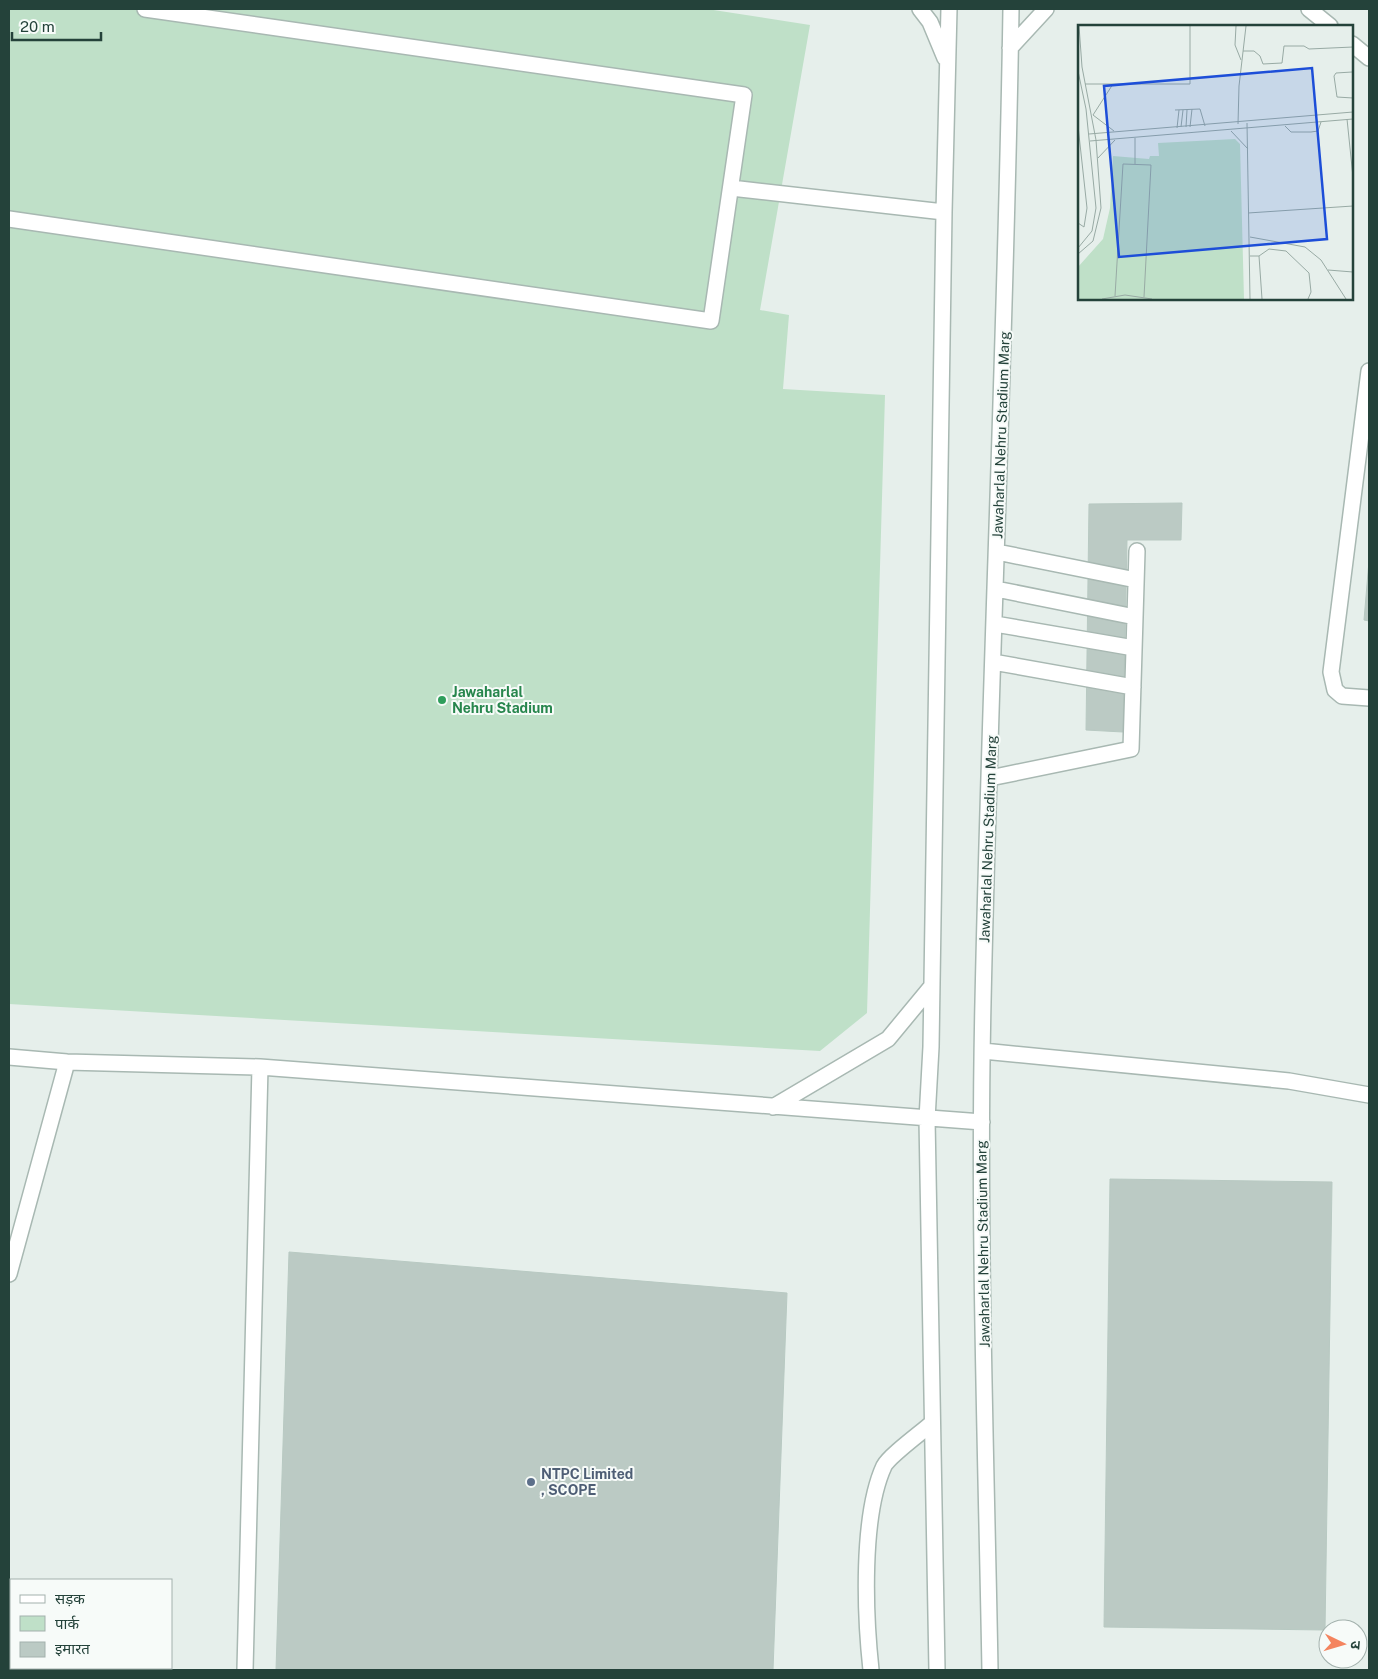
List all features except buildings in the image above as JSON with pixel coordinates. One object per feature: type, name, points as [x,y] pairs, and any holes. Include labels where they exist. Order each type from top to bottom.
[{"type":"street","points":[[9,219],[711,321],[744,95],[145,9]]},
{"type":"street","points":[[920,9],[930,22],[947,64]]},
{"type":"street","points":[[937,1670],[927,1118],[949,9]]},
{"type":"street","name":"Jawaharlal Nehru Stadium Marg","points":[[990,1670],[982,1051],[1011,9]]},
{"type":"street","points":[[1010,48],[1046,9]]},
{"type":"street","points":[[1309,9],[1329,25]]},
{"type":"street","points":[[1353,45],[1369,58]]},
{"type":"street","points":[[730,188],[944,212]]},
{"type":"street","points":[[1369,371],[1331,672],[1335,690],[1342,696],[1369,698]]},
{"type":"street","points":[[990,778],[1131,749],[1137,551]]},
{"type":"street","points":[[997,552],[1136,580]]},
{"type":"street","points":[[996,589],[1135,618]]},
{"type":"street","points":[[995,624],[1134,648]]},
{"type":"street","points":[[993,662],[1133,687]]},
{"type":"street","points":[[773,1107],[888,1039],[931,988]]},
{"type":"street","points":[[982,1051],[1289,1081],[1369,1095]]},
{"type":"street","points":[[9,1057],[67,1062],[260,1067],[982,1122]]},
{"type":"street","points":[[9,1274],[67,1062]]},
{"type":"street","points":[[245,1670],[260,1067]]},
{"type":"street","points":[[871,1670],[866,1624],[870,1510],[885,1464],[932,1423]]},
{"type":"green space","name":"Jawaharlal Nehru Stadium","points":[[9,9],[707,9],[810,25],[760,310],[789,315],[783,389],[885,395],[867,1013],[820,1051],[9,1004]]},
{"type":"place","name":"Jawaharlal Nehru Stadium","points":[[442,700]]},
{"type":"place","name":"NTPC Limited , SCOPE","points":[[531,1482]]}]
